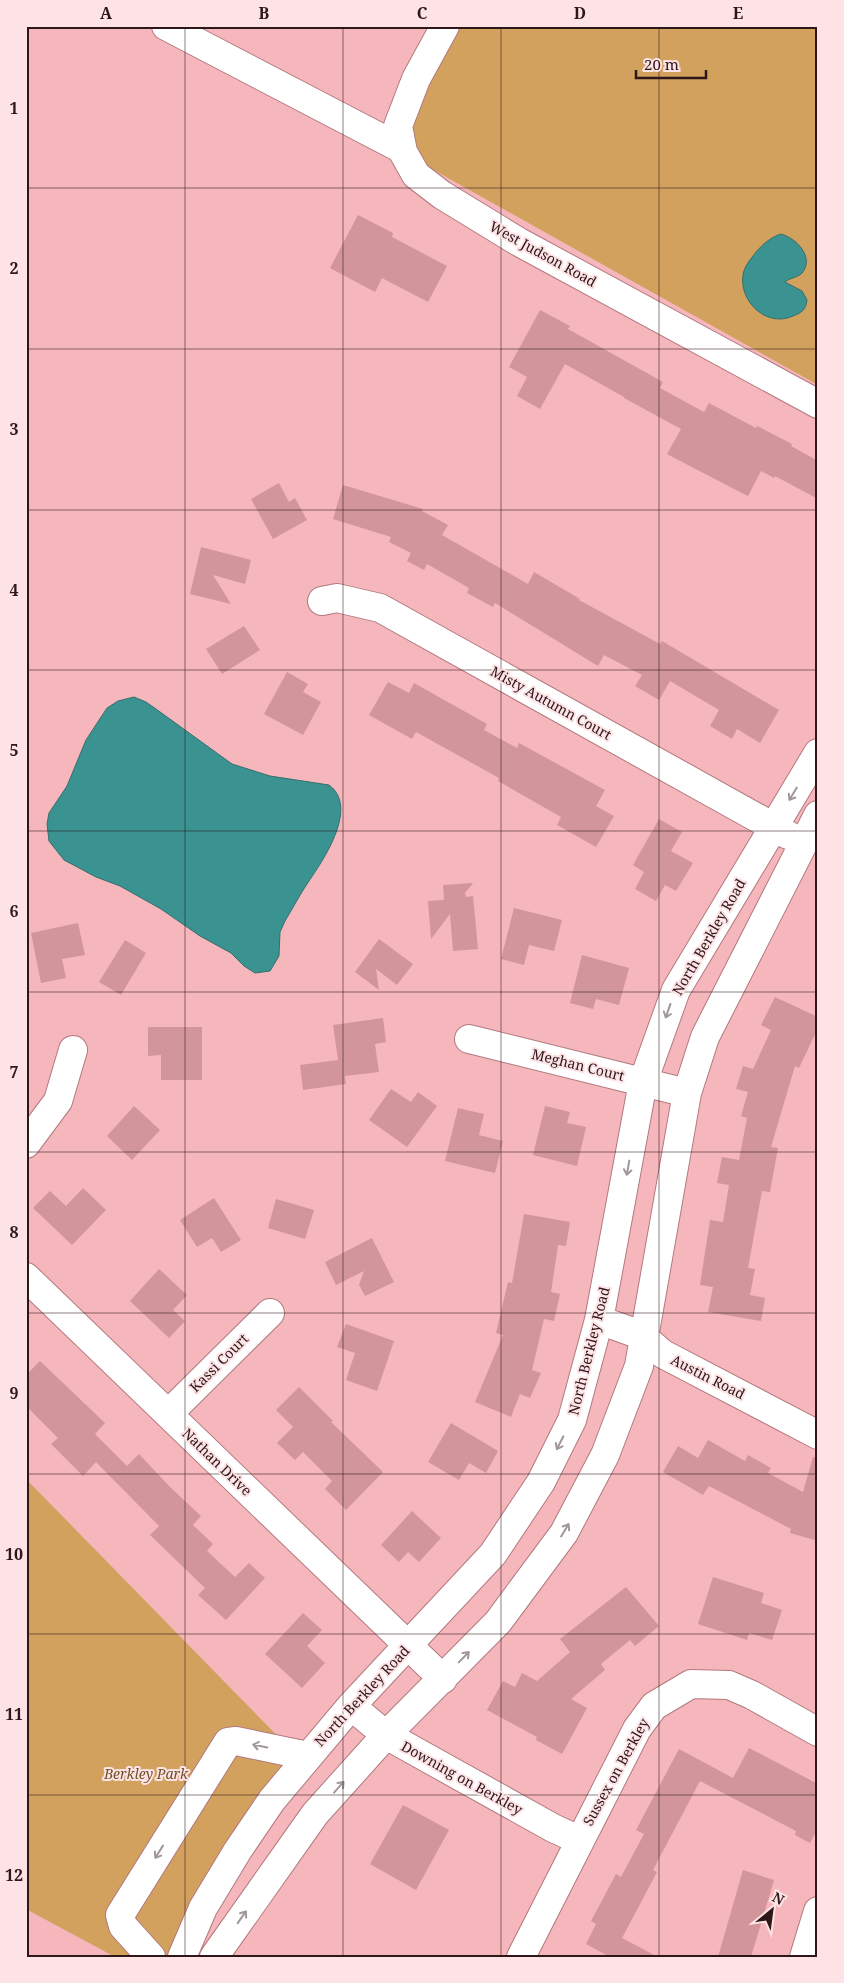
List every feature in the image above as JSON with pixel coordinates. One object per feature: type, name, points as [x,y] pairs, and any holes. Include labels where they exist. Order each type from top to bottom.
[{"type":"street","points":[[166,26],[402,149]]},
{"type":"street","name":"West Judson Road","points":[[445,26],[416,79],[398,126],[402,149],[416,175],[442,195],[519,242],[818,404]]},
{"type":"street","name":"Misty Autumn Court","points":[[322,601],[337,598],[380,608],[810,847]]},
{"type":"street","name":"North Berkley Road","points":[[182,1957],[203,1908],[238,1850],[272,1800],[351,1706],[493,1554],[541,1482],[572,1420],[599,1320],[644,1082],[676,990],[818,752]]},
{"type":"street","points":[[214,1957],[315,1814],[386,1735],[498,1622],[564,1533],[605,1455],[639,1366],[687,1092],[705,1037],[810,847],[818,815]]},
{"type":"street","name":"Meghan Court","points":[[469,1039],[687,1092]]},
{"type":"street","points":[[26,1144],[58,1101],[73,1050]]},
{"type":"street","name":"Nathan Drive","points":[[26,1277],[443,1679]]},
{"type":"street","name":"Kassi Court","points":[[168,1414],[270,1312]]},
{"type":"street","name":"Austin Road","points":[[599,1320],[641,1335],[663,1354],[818,1434]]},
{"type":"street","name":"Sussex on Berkley","points":[[521,1957],[579,1840],[638,1728],[654,1706],[691,1684],[729,1685],[752,1695],[818,1732]]},
{"type":"street","name":"Downing on Berkley","points":[[351,1706],[386,1735],[553,1828],[579,1840]]},
{"type":"street","points":[[151,1957],[123,1926],[120,1915],[228,1742],[236,1741],[308,1756]]},
{"type":"street","points":[[804,1957],[818,1911]]},
{"type":"green space","points":[[454,26],[818,26],[818,385],[414,159],[406,124]]},
{"type":"green space","name":"Berkley Park","points":[[26,1479],[303,1762],[182,1957],[115,1957],[26,1909]]},
{"type":"water","points":[[781,234],[798,244],[805,255],[805,267],[802,273],[785,282],[802,291],[807,300],[803,311],[783,319],[765,315],[757,310],[750,303],[743,285],[743,275],[750,260],[764,244]]},
{"type":"water","points":[[134,697],[146,702],[232,764],[270,776],[329,785],[337,795],[341,806],[336,833],[323,860],[285,921],[280,932],[279,956],[270,971],[255,973],[244,966],[231,953],[200,936],[161,909],[120,886],[96,877],[64,860],[49,841],[47,824],[49,813],[67,786],[86,740],[107,708],[118,701]]},
{"type":"building","points":[[358,215],[393,233],[392,237],[447,266],[428,302],[382,278],[375,292],[330,268]]},
{"type":"building","points":[[540,310],[570,326],[568,329],[663,382],[660,388],[704,412],[709,403],[756,428],[757,426],[792,444],[791,446],[818,461],[818,499],[775,476],[774,478],[761,471],[748,496],[667,454],[681,429],[565,364],[540,409],[517,396],[527,377],[509,367]]},
{"type":"building","points":[[279,483],[289,502],[295,498],[307,520],[273,539],[251,499]]},
{"type":"building","points":[[343,485],[423,509],[422,511],[448,525],[442,535],[528,584],[534,572],[579,600],[660,644],[662,641],[779,710],[760,743],[737,729],[732,739],[710,726],[719,710],[670,681],[659,700],[635,686],[642,675],[604,655],[598,666],[495,603],[493,607],[467,593],[469,588],[427,564],[424,570],[407,561],[411,553],[389,542],[391,537],[333,519]]},
{"type":"building","points":[[201,547],[251,560],[245,584],[213,575],[231,604],[190,594]]},
{"type":"building","points":[[244,626],[260,650],[222,674],[206,649]]},
{"type":"building","points":[[287,672],[308,684],[303,692],[321,702],[303,735],[264,714]]},
{"type":"building","points":[[388,682],[409,693],[414,683],[487,724],[484,730],[517,748],[519,743],[605,790],[596,806],[614,816],[596,847],[557,825],[561,817],[498,781],[499,778],[416,732],[412,739],[369,715]]},
{"type":"building","points":[[659,819],[682,832],[671,851],[693,863],[676,891],[665,885],[656,901],[635,889],[644,872],[633,865]]},
{"type":"building","points":[[473,883],[465,893],[466,897],[473,896],[478,949],[453,951],[450,914],[431,939],[428,901],[444,900],[443,885]]},
{"type":"building","points":[[514,908],[562,920],[554,951],[529,945],[524,965],[501,959]]},
{"type":"building","points":[[78,923],[85,955],[62,959],[66,978],[41,983],[31,933]]},
{"type":"building","points":[[379,939],[413,964],[397,985],[376,969],[379,990],[355,972]]},
{"type":"building","points":[[125,940],[146,953],[121,995],[99,982]]},
{"type":"building","points":[[582,955],[629,968],[619,1005],[596,999],[593,1009],[570,1003]]},
{"type":"building","points":[[775,997],[818,1017],[818,1028],[799,1068],[795,1066],[771,1147],[778,1148],[770,1192],[762,1191],[748,1268],[755,1269],[750,1295],[765,1298],[761,1321],[708,1312],[713,1287],[700,1285],[710,1220],[723,1222],[729,1185],[717,1183],[722,1157],[739,1160],[747,1118],[741,1116],[748,1092],[736,1089],[743,1066],[753,1069],[771,1030],[761,1025]]},
{"type":"building","points":[[383,1018],[386,1042],[375,1044],[379,1072],[345,1076],[346,1084],[303,1090],[300,1065],[338,1060],[333,1025]]},
{"type":"building","points":[[148,1027],[202,1027],[202,1080],[161,1080],[161,1055],[148,1056]]},
{"type":"building","points":[[391,1089],[411,1102],[418,1092],[437,1106],[407,1147],[369,1120]]},
{"type":"building","points":[[134,1106],[160,1130],[132,1160],[107,1136]]},
{"type":"building","points":[[545,1106],[570,1112],[567,1123],[586,1127],[577,1166],[533,1155]]},
{"type":"building","points":[[458,1108],[484,1114],[479,1135],[503,1141],[495,1173],[445,1161]]},
{"type":"building","points":[[83,1188],[106,1210],[72,1245],[33,1208],[50,1191],[66,1206]]},
{"type":"building","points":[[214,1198],[241,1240],[221,1252],[212,1238],[197,1247],[180,1220]]},
{"type":"building","points":[[276,1199],[314,1210],[305,1239],[268,1228]]},
{"type":"building","points":[[524,1214],[570,1222],[566,1246],[558,1245],[551,1292],[560,1294],[554,1321],[544,1319],[532,1370],[541,1373],[530,1398],[520,1394],[511,1417],[475,1402],[503,1335],[496,1333],[508,1282],[512,1283]]},
{"type":"building","points":[[372,1238],[394,1282],[365,1296],[359,1285],[364,1271],[336,1285],[325,1262]]},
{"type":"building","points":[[159,1269],[187,1295],[173,1310],[185,1321],[169,1338],[130,1301]]},
{"type":"building","points":[[346,1324],[394,1341],[377,1391],[346,1380],[355,1353],[337,1347]]},
{"type":"building","points":[[40,1361],[105,1423],[95,1434],[127,1466],[139,1454],[201,1516],[193,1525],[213,1544],[207,1551],[235,1577],[249,1563],[265,1578],[226,1620],[198,1595],[205,1588],[150,1535],[159,1526],[96,1462],[83,1476],[51,1444],[58,1438],[26,1406],[26,1375]]},
{"type":"building","points":[[299,1387],[333,1421],[331,1422],[383,1472],[346,1510],[325,1489],[332,1481],[303,1452],[295,1460],[277,1443],[293,1427],[276,1410]]},
{"type":"building","points":[[451,1423],[498,1451],[486,1473],[469,1463],[459,1480],[428,1462]]},
{"type":"building","points":[[708,1440],[745,1461],[748,1455],[771,1468],[768,1473],[803,1492],[813,1457],[818,1458],[818,1541],[790,1533],[791,1529],[709,1486],[703,1495],[663,1472],[678,1446],[698,1458]]},
{"type":"building","points":[[412,1511],[441,1538],[419,1562],[408,1552],[399,1562],[381,1545]]},
{"type":"building","points":[[713,1577],[764,1593],[761,1603],[782,1610],[772,1640],[749,1633],[747,1640],[698,1624]]},
{"type":"building","points":[[626,1587],[659,1626],[635,1646],[630,1640],[601,1664],[605,1670],[571,1699],[587,1708],[562,1754],[536,1740],[537,1737],[487,1710],[503,1681],[515,1687],[522,1673],[537,1681],[570,1652],[560,1639]]},
{"type":"building","points":[[303,1613],[322,1630],[307,1646],[325,1663],[302,1688],[265,1654]]},
{"type":"building","points":[[749,1748],[818,1784],[818,1828],[810,1843],[795,1835],[796,1831],[700,1781],[653,1870],[657,1872],[622,1938],[658,1957],[610,1957],[586,1944],[596,1924],[591,1921],[616,1874],[621,1877],[644,1834],[636,1830],[679,1749],[733,1778]]},
{"type":"building","points":[[403,1805],[449,1830],[416,1890],[370,1864]]},
{"type":"building","points":[[743,1870],[774,1880],[751,1957],[718,1957]]}]
